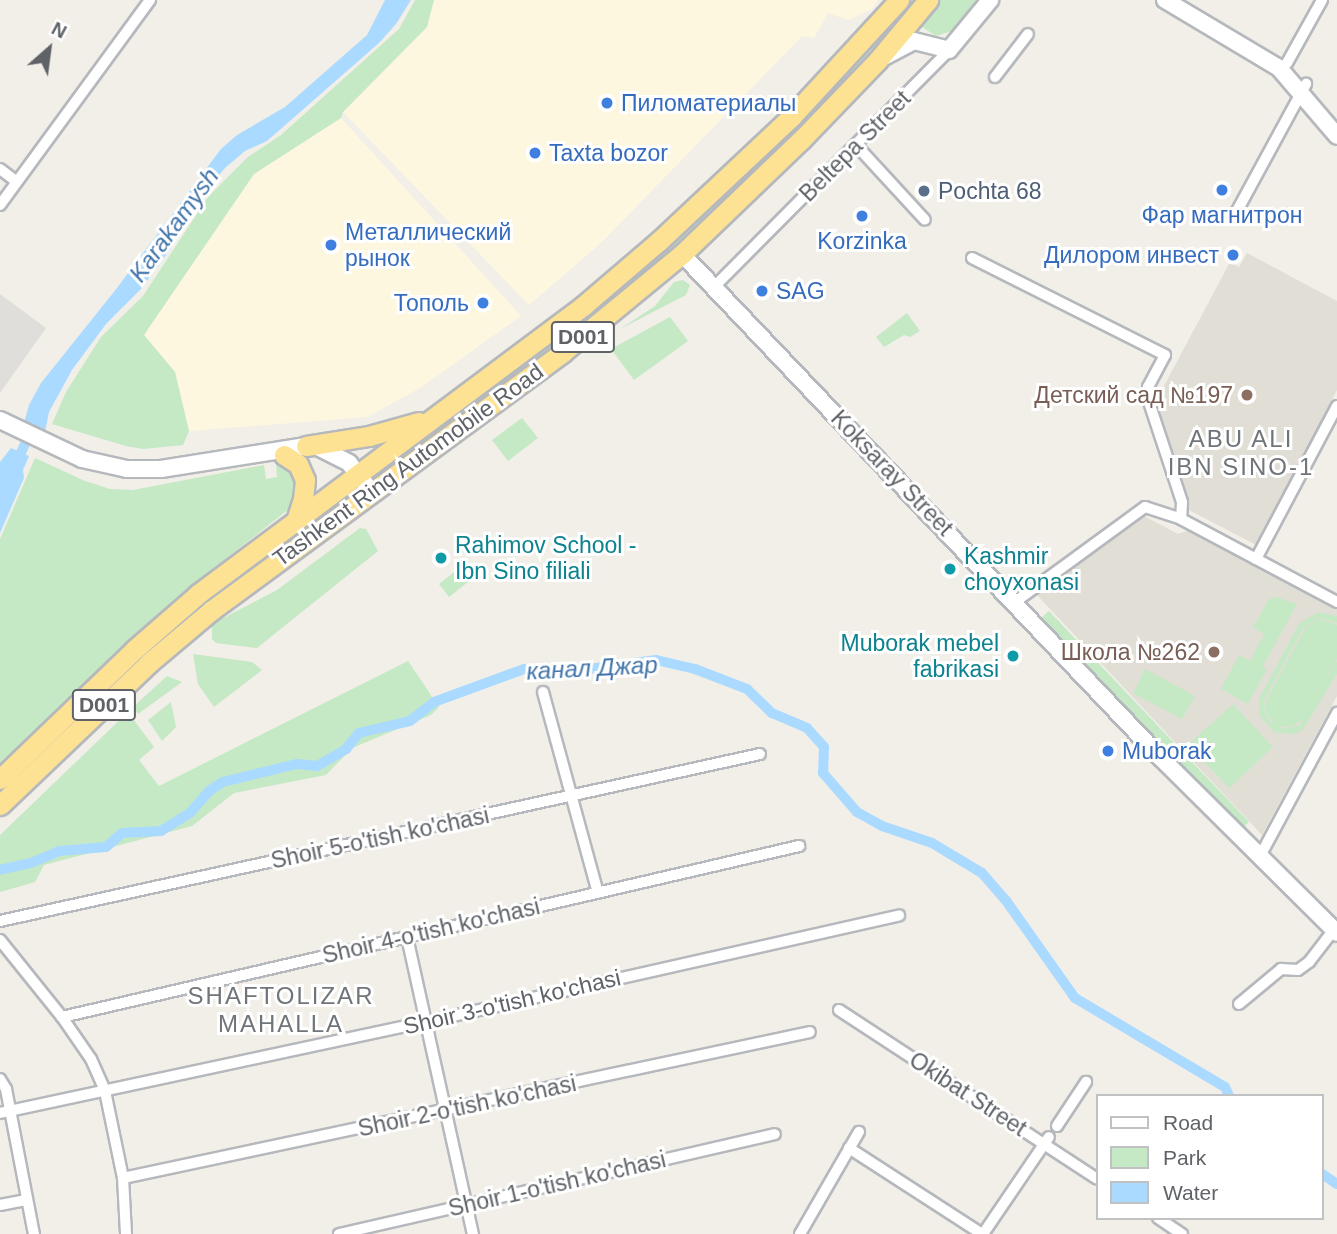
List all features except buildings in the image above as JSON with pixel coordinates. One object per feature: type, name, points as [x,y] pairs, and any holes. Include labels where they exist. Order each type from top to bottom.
[{"type":"highway","name":"Tashkent Ring Automobile Road","points":[[435,415],[584,305],[659,241],[792,116],[899,0]]},
{"type":"highway","name":"Tashkent Ring Automobile Road","points":[[0,805],[150,662],[212,610],[563,352],[682,254],[801,140],[877,61],[928,0]]},
{"type":"highway","points":[[306,446],[369,436],[435,415]]},
{"type":"highway","name":"D001","points":[[0,779],[135,649],[198,594],[435,415]]},
{"type":"highway","points":[[284,455],[298,464],[305,480],[303,499],[296,520]]},
{"type":"highway","points":[[198,594],[212,610]]},
{"type":"main road","name":"Beltepa Street","points":[[949,50],[990,0]]},
{"type":"main road","points":[[1165,0],[1250,48],[1279,68],[1337,123]]},
{"type":"main road","points":[[1186,0],[1259,43],[1287,63],[1337,136]]},
{"type":"main road","points":[[914,18],[914,41]]},
{"type":"main road","points":[[877,61],[914,41],[949,50]]},
{"type":"main road","name":"Koksaray Street","points":[[682,254],[1259,858],[1336,929]]},
{"type":"main road","points":[[0,420],[51,449],[96,463],[144,470],[306,446],[329,450],[367,495]]},
{"type":"main road","points":[[0,426],[97,469],[147,476],[181,473],[284,455],[320,457],[353,477]]},
{"type":"street","points":[[0,205],[150,0]]},
{"type":"street","points":[[1287,63],[1322,0]]},
{"type":"street","points":[[995,77],[1028,34]]},
{"type":"street","name":"Beltepa Street","points":[[714,287],[857,146],[949,50]]},
{"type":"street","points":[[1237,211],[1303,88]]},
{"type":"street","points":[[857,146],[925,220]]},
{"type":"street","points":[[0,169],[18,182]]},
{"type":"street","points":[[972,258],[1165,355],[1148,387],[1147,396],[1182,502],[1181,519]]},
{"type":"street","points":[[1256,559],[1337,406]]},
{"type":"street","points":[[1014,602],[1145,508],[1157,509],[1181,519],[1337,602]]},
{"type":"street","points":[[543,692],[598,893]]},
{"type":"street","points":[[1259,858],[1337,713]]},
{"type":"street","name":"Shoir 5-o'tish ko'chasi","points":[[0,921],[760,754]]},
{"type":"street","name":"Shoir 4-o'tish ko'chasi","points":[[62,1017],[799,846]]},
{"type":"street","name":"Shoir 3-o'tish ko'chasi","points":[[4,1112],[426,1022],[899,915]]},
{"type":"street","points":[[1239,1004],[1281,968],[1298,970],[1309,962],[1336,929]]},
{"type":"street","points":[[407,937],[473,1234]]},
{"type":"street","points":[[0,940],[62,1017],[91,1059],[105,1091],[123,1178],[127,1234]]},
{"type":"street","name":"Okibat Street","points":[[839,1010],[1047,1140],[1096,1177]]},
{"type":"street","name":"Shoir 2-o'tish ko'chasi","points":[[123,1178],[810,1032]]},
{"type":"street","points":[[0,1079],[6,1089],[4,1112],[34,1234]]},
{"type":"street","points":[[1057,1126],[1086,1082]]},
{"type":"street","points":[[800,1234],[859,1132]]},
{"type":"street","name":"Shoir 1-o'tish ko'chasi","points":[[339,1234],[775,1134]]},
{"type":"street","points":[[849,1148],[983,1234],[1047,1140]]},
{"type":"street","points":[[0,1205],[26,1199]]},
{"type":"street","points":[[1161,1220],[1182,1234]]},
{"type":"shaded area","name":"Taxta bozor","points":[[434,0],[878,0],[872,9],[848,20],[828,13],[814,38],[802,36],[601,243],[529,305],[343,112],[427,27]]},
{"type":"shaded area","name":"Металлический рынок","points":[[341,118],[521,316],[420,388],[367,417],[189,431],[175,372],[143,335],[254,174]]},
{"type":"shaded area","name":"Детский сад №197","points":[[1247,253],[1337,301],[1337,390],[1258,546],[1187,509],[1156,401],[1230,262],[1239,267]]},
{"type":"shaded area","points":[[0,294],[46,328],[0,393]]},
{"type":"shaded area","name":"Школа №262","points":[[1142,515],[1178,534],[1189,530],[1337,609],[1337,696],[1262,835],[1036,594]]},
{"type":"green space","points":[[415,0],[434,0],[427,27],[343,112],[341,118],[254,174],[144,335],[175,372],[189,431],[183,445],[143,449],[52,424],[66,392],[101,337],[143,296],[208,197],[248,157],[281,135],[399,29]]},
{"type":"green space","points":[[911,0],[918,0],[837,92],[672,249],[555,346],[374,482],[370,477],[552,340],[670,243],[835,84]]},
{"type":"green space","points":[[940,0],[976,0],[952,31],[936,36],[922,27]]},
{"type":"green space","points":[[683,280],[690,285],[686,295],[620,329],[655,306],[674,282]]},
{"type":"green space","points":[[907,313],[920,331],[910,337],[904,335],[884,347],[876,337]]},
{"type":"green space","points":[[670,317],[688,341],[634,380],[611,349]]},
{"type":"green space","points":[[522,418],[538,438],[508,461],[492,440]]},
{"type":"green space","points":[[35,458],[85,481],[110,489],[133,490],[264,465],[266,479],[277,477],[276,463],[279,463],[296,476],[294,505],[191,586],[0,765],[0,539]]},
{"type":"green space","points":[[360,528],[366,529],[378,551],[257,648],[216,643],[212,639],[212,624],[277,590]]},
{"type":"green space","points":[[463,565],[473,578],[449,597],[439,584]]},
{"type":"green space","points":[[1276,597],[1297,604],[1263,666],[1267,669],[1248,704],[1221,689],[1239,655],[1250,661],[1264,634],[1253,627],[1269,599]]},
{"type":"green space","points":[[1049,611],[1249,822],[1239,831],[1040,619]]},
{"type":"green space","points":[[1318,612],[1337,616],[1337,623],[1319,618],[1303,628],[1264,700],[1265,714],[1270,722],[1284,729],[1300,725],[1337,661],[1337,673],[1303,730],[1293,734],[1274,732],[1260,716],[1259,699],[1299,624]]},
{"type":"green space","points":[[1319,619],[1337,625],[1337,659],[1305,718],[1291,727],[1277,726],[1266,714],[1266,701],[1305,628]]},
{"type":"green space","points":[[193,654],[252,662],[262,670],[214,707],[198,684]]},
{"type":"green space","points":[[408,661],[439,707],[431,715],[352,748],[326,775],[234,793],[192,826],[44,865],[35,882],[0,892],[0,835],[128,712],[154,747],[139,760],[159,786]]},
{"type":"green space","points":[[1145,669],[1195,696],[1182,719],[1133,693]]},
{"type":"green space","points":[[167,676],[182,682],[138,714],[133,707]]},
{"type":"green space","points":[[171,702],[176,727],[162,741],[148,720]]},
{"type":"green space","points":[[1233,704],[1273,747],[1229,788],[1188,745]]},
{"type":"water","points":[[385,0],[411,0],[396,24],[379,43],[267,141],[245,151],[225,168],[199,199],[169,251],[141,289],[106,324],[72,370],[49,412],[45,432],[24,423],[29,405],[41,383],[117,288],[221,149],[237,135],[285,107],[367,35]]},
{"type":"water","points":[[11,448],[29,456],[23,470],[24,478],[0,533],[0,462]]},
{"type":"waterway","name":"Karakamysh","points":[[16,464],[31,430]]},
{"type":"waterway","name":"канал Джар","points":[[0,870],[31,863],[59,851],[106,847],[122,833],[161,831],[190,813],[209,791],[223,782],[297,764],[317,766],[346,749],[359,733],[410,721],[434,702],[524,669],[559,673],[656,660],[695,669],[747,689],[772,713],[807,728],[824,747],[823,773],[857,812],[882,826],[932,843],[982,873],[1007,902],[1075,998],[1225,1087],[1228,1094]]},
{"type":"waterway","name":"канал Джар","points":[[1323,1174],[1337,1184]]},
{"type":"place","name":"Пиломатериалы","points":[[607,103]]},
{"type":"place","name":"Taxta bozor","points":[[535,153]]},
{"type":"place","name":"Фар магнитрон","points":[[1222,190]]},
{"type":"place","name":"Pochta 68","points":[[924,191]]},
{"type":"place","name":"Korzinka","points":[[862,216]]},
{"type":"place","name":"Металлический рынок","points":[[331,245]]},
{"type":"place","name":"Дилором инвест","points":[[1233,255]]},
{"type":"place","name":"SAG","points":[[762,291]]},
{"type":"place","name":"Тополь","points":[[483,303]]},
{"type":"place","name":"Детский сад №197","points":[[1247,395]]},
{"type":"place","name":"Rahimov School - Ibn Sino filiali","points":[[441,558]]},
{"type":"place","name":"Kashmir choyxonasi","points":[[950,569]]},
{"type":"place","name":"Школа №262","points":[[1214,652]]},
{"type":"place","name":"Muborak mebel fabrikasi","points":[[1013,656]]},
{"type":"place","name":"Muborak","points":[[1108,751]]},
{"type":"district","name":"ABU ALI IBN SINO-1","points":[[1241,453]]},
{"type":"district","name":"SHAFTOLIZAR MAHALLA","points":[[281,1010]]}]
